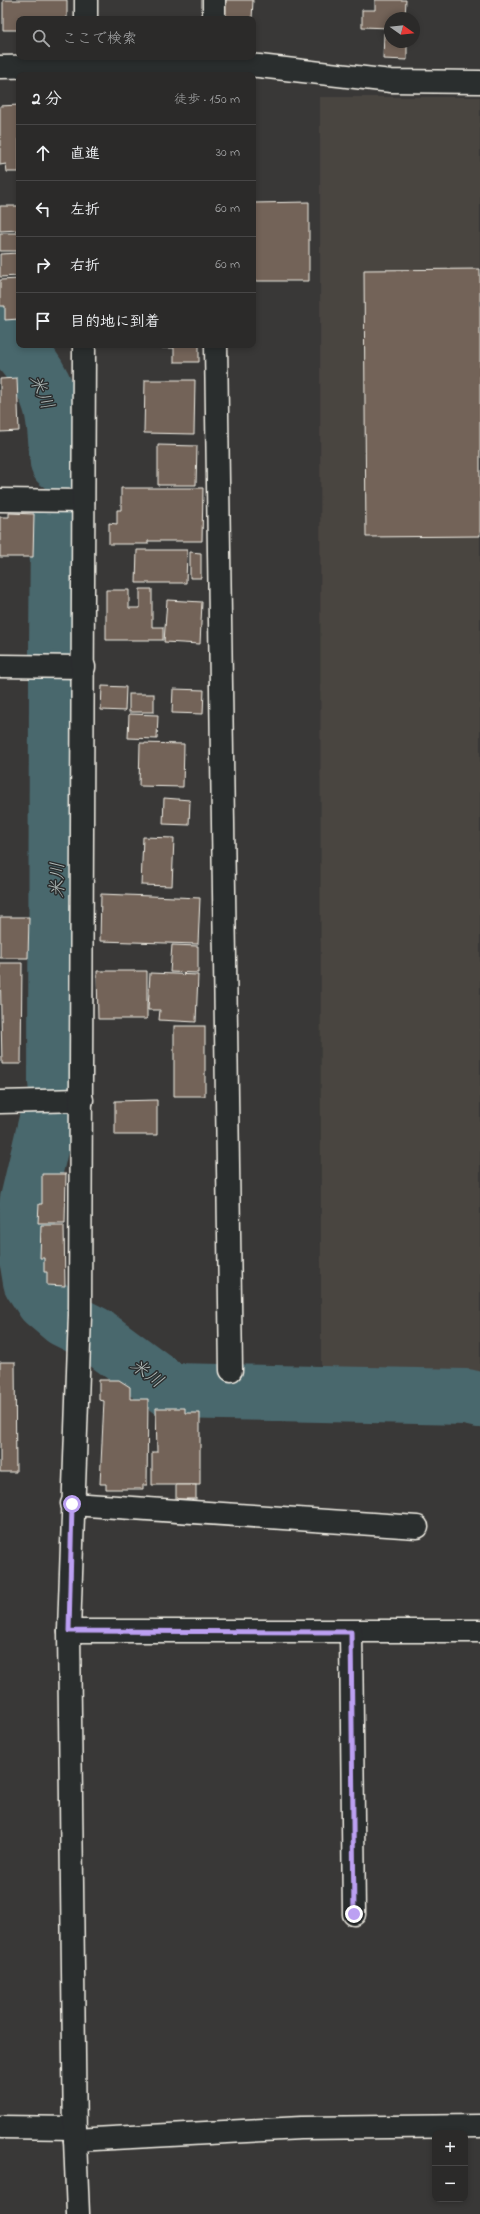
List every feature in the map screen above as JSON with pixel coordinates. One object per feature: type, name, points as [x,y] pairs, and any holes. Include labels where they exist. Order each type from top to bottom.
[{"type":"street","points":[[86,0],[86,16]]},
{"type":"street","points":[[214,0],[214,16]]},
{"type":"street","points":[[0,67],[259,66],[384,80],[480,82]]},
{"type":"street","points":[[78,2214],[75,2134],[69,1631],[72,1504],[80,1315],[84,667],[84,348]]},
{"type":"street","points":[[216,348],[231,1370]]},
{"type":"street","points":[[0,500],[84,501]]},
{"type":"street","points":[[0,666],[84,667]]},
{"type":"street","points":[[0,1102],[82,1100]]},
{"type":"street","points":[[72,1504],[417,1528]]},
{"type":"street","points":[[69,1631],[480,1631]]},
{"type":"street","points":[[351,1632],[354,1914]]},
{"type":"street","points":[[0,2127],[75,2134],[301,2128],[480,2126]]},
{"type":"shaded area","points":[[320,97],[480,97],[480,1371],[321,1369]]},
{"type":"building","points":[[3,0],[67,0],[67,16],[16,16],[16,30],[3,30]]},
{"type":"building","points":[[221,0],[253,0],[252,16],[221,16]]},
{"type":"building","points":[[375,0],[406,0],[405,12],[384,12],[384,28],[362,27],[362,10],[375,10]]},
{"type":"building","points":[[384,33],[384,48],[407,48],[407,60],[383,59]]},
{"type":"building","points":[[16,105],[16,172],[7,172],[6,164],[0,165],[0,106]]},
{"type":"building","points":[[309,202],[309,281],[256,281],[256,203]]},
{"type":"building","points":[[0,206],[16,206],[16,230],[0,231]]},
{"type":"building","points":[[0,233],[16,233],[16,251],[0,251]]},
{"type":"building","points":[[16,253],[16,276],[0,277],[0,254]]},
{"type":"building","points":[[480,269],[480,536],[366,537],[364,270]]},
{"type":"building","points":[[16,279],[16,319],[5,320],[5,306],[0,306],[0,280]]},
{"type":"building","points":[[174,348],[199,348],[199,362],[174,362]]},
{"type":"building","points":[[17,378],[19,431],[0,432],[0,379]]},
{"type":"building","points":[[145,380],[195,380],[194,434],[144,433]]},
{"type":"building","points":[[158,445],[197,446],[196,485],[158,485]]},
{"type":"building","points":[[121,488],[203,488],[202,541],[148,541],[148,544],[109,544],[109,523],[117,524],[117,510],[121,510]]},
{"type":"building","points":[[9,513],[34,514],[33,557],[0,557],[0,517],[9,517]]},
{"type":"building","points":[[137,550],[187,550],[186,583],[136,583]]},
{"type":"building","points":[[190,552],[201,553],[201,578],[190,578]]},
{"type":"building","points":[[140,589],[152,589],[152,627],[163,627],[163,640],[106,640],[106,590],[129,590],[129,608],[140,608]]},
{"type":"building","points":[[167,600],[202,602],[200,644],[164,642]]},
{"type":"building","points":[[102,686],[126,687],[125,711],[101,710]]},
{"type":"building","points":[[173,689],[204,690],[203,714],[172,713]]},
{"type":"building","points":[[129,694],[154,694],[154,712],[129,712]]},
{"type":"building","points":[[129,714],[158,715],[157,739],[128,738]]},
{"type":"building","points":[[140,743],[184,744],[183,787],[139,786]]},
{"type":"building","points":[[164,798],[190,800],[189,825],[163,824]]},
{"type":"building","points":[[143,837],[174,838],[172,886],[141,885]]},
{"type":"building","points":[[101,894],[200,898],[198,944],[100,941]]},
{"type":"building","points":[[0,917],[29,917],[28,958],[0,958]]},
{"type":"building","points":[[172,945],[198,946],[198,973],[170,972]]},
{"type":"building","points":[[0,963],[22,963],[21,1064],[2,1064]]},
{"type":"building","points":[[97,971],[147,971],[147,1019],[98,1019]]},
{"type":"building","points":[[150,973],[198,975],[196,1022],[159,1020],[160,1010],[148,1010]]},
{"type":"building","points":[[174,1026],[205,1026],[205,1096],[174,1096]]},
{"type":"building","points":[[157,1100],[157,1135],[115,1135],[115,1101]]},
{"type":"building","points":[[42,1174],[66,1174],[65,1223],[38,1223],[39,1204],[42,1204]]},
{"type":"building","points":[[41,1225],[64,1225],[65,1286],[47,1285],[47,1272],[44,1272],[44,1258],[40,1258]]},
{"type":"building","points":[[0,1362],[15,1362],[16,1472],[0,1472]]},
{"type":"building","points":[[99,1380],[119,1380],[130,1387],[130,1399],[148,1399],[147,1485],[143,1485],[143,1489],[106,1489],[106,1484],[100,1484],[104,1401],[99,1400]]},
{"type":"building","points":[[156,1408],[185,1408],[185,1413],[200,1413],[200,1485],[152,1485],[152,1452],[157,1452]]},
{"type":"building","points":[[176,1485],[196,1485],[196,1499],[176,1499]]},
{"type":"waterway","name":"米川","points":[[0,333],[16,346]]},
{"type":"waterway","name":"米川","points":[[18,348],[43,384],[51,405],[55,426],[58,463]]},
{"type":"waterway","name":"米川","points":[[57,652],[58,525]]},
{"type":"waterway","name":"米川","points":[[56,1083],[57,678]]},
{"type":"waterway","name":"米川","points":[[47,1119],[27,1204],[28,1264],[31,1282],[44,1302],[64,1319],[94,1334],[171,1391],[466,1397],[480,1400]]},
{"type":"route","points":[[72,1504],[69,1631],[351,1632],[354,1914]]}]
